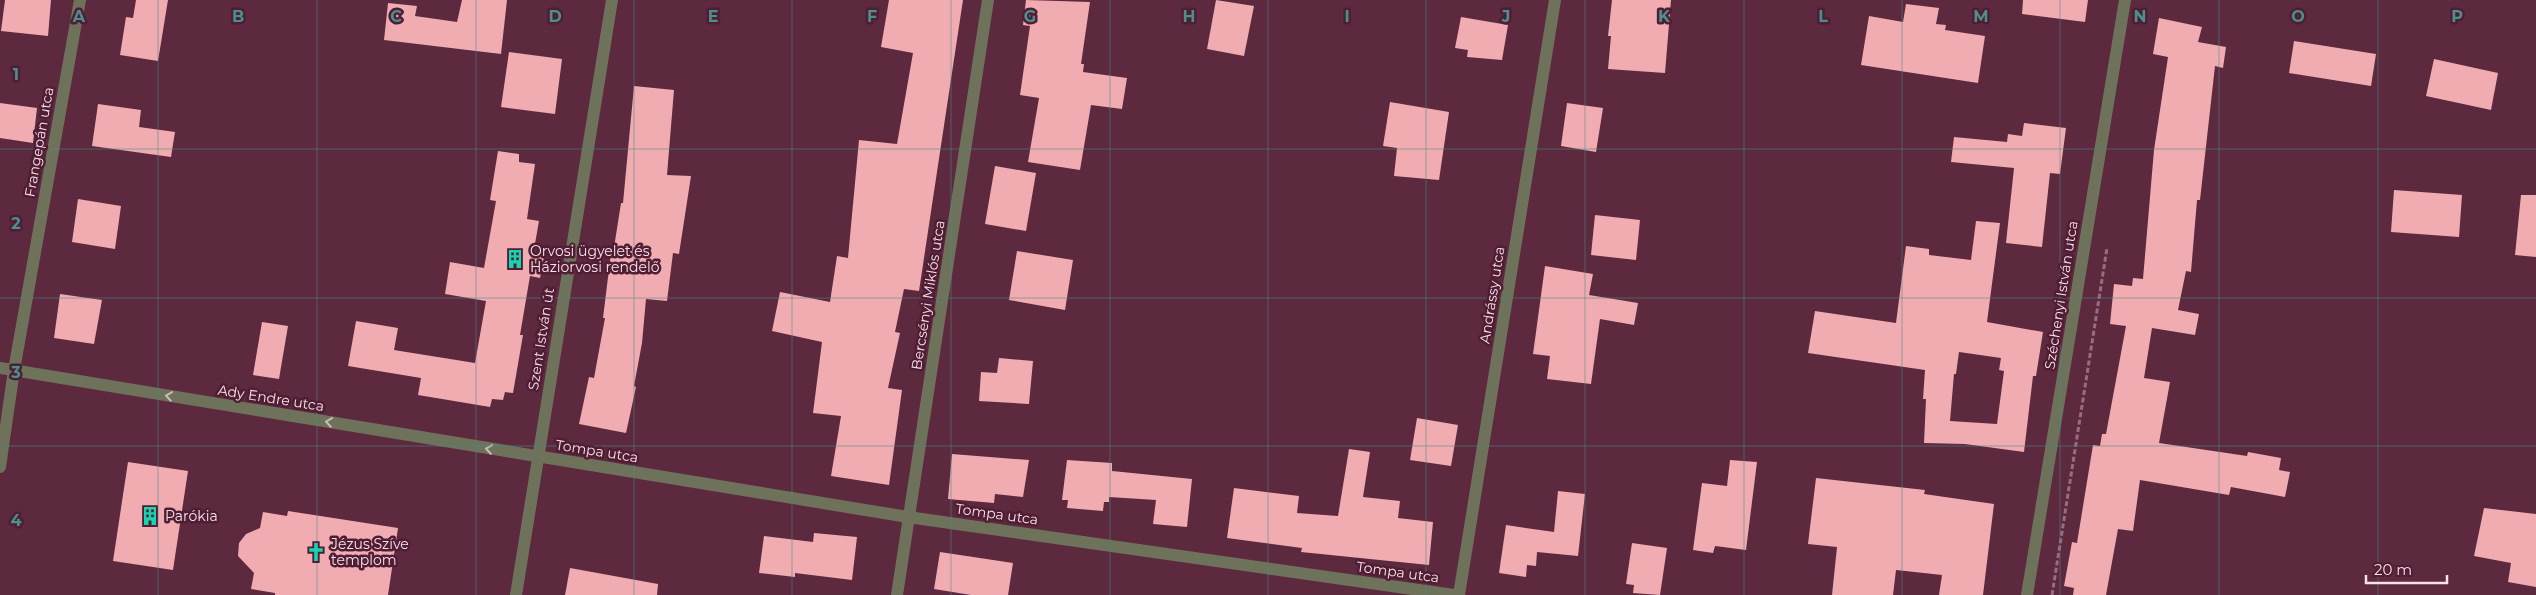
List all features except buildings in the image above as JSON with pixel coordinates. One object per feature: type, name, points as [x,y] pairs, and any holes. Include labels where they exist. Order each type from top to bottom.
[{"type":"street","name":"Frangepán utca","points":[[0,467],[14,370],[80,0]]},
{"type":"street","name":"Szent István út","points":[[516,595],[612,0]]},
{"type":"street","name":"Bercsényi Miklós utca","points":[[897,595],[988,0]]},
{"type":"street","name":"Andrássy utca","points":[[1459,595],[1555,0]]},
{"type":"street","name":"Széchenyi István utca","points":[[2027,595],[2125,0]]},
{"type":"street","name":"Ady Endre utca","points":[[0,368],[538,457]]},
{"type":"street","name":"Tompa utca","points":[[538,457],[908,516],[1454,595]]},
{"type":"path","points":[[2052,595],[2108,241]]},
{"type":"place","name":"Orvosi ügyelet és Háziorvosi rendelő","points":[[515,259]]},
{"type":"place","name":"Parókia","points":[[150,516]]},
{"type":"place","name":"Jézus Szíve templom","points":[[316,552]]}]
